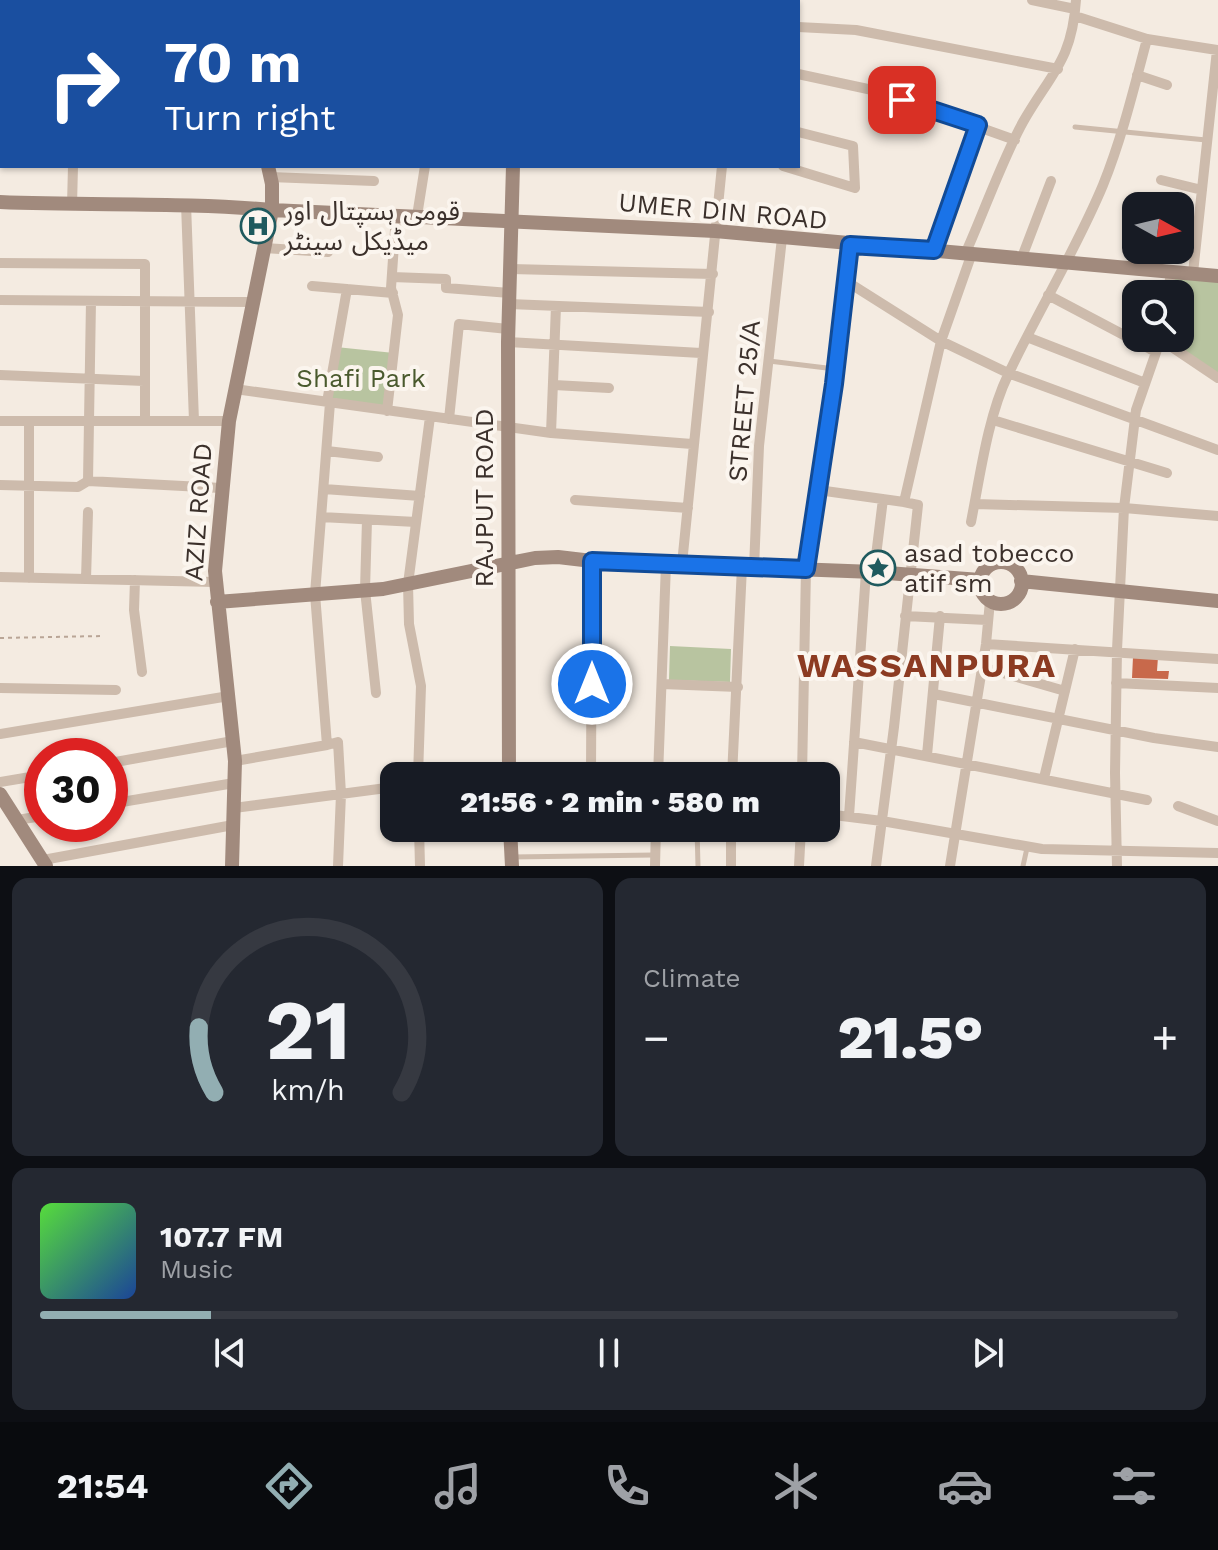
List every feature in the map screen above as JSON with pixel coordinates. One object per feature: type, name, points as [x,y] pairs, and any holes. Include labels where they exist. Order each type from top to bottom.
[{"type":"main road","name":"RAJPUT ROAD","points":[[509,762],[508,336],[513,168]]},
{"type":"main road","name":"AZIZ ROAD","points":[[232,866],[235,761],[215,582],[229,421],[272,210],[269,171]]},
{"type":"main road","name":"UMER DIN ROAD","points":[[0,202],[186,204],[715,231],[1218,276]]},
{"type":"main road","points":[[217,602],[365,590],[508,563],[558,557],[980,580]]},
{"type":"main road","points":[[1003,563],[1017,570],[1021,581],[1017,596],[999,604],[990,601],[982,592],[980,580],[988,567],[1003,563]]},
{"type":"main road","points":[[1021,581],[1218,601]]},
{"type":"main road","points":[[0,794],[9,814],[45,863]]},
{"type":"street","points":[[1032,0],[1075,8],[1147,39],[1218,50],[1193,273]]},
{"type":"street","points":[[904,502],[941,341],[969,253],[1022,124],[1058,69],[1074,30],[1075,8]]},
{"type":"street","points":[[800,27],[856,30],[1058,69]]},
{"type":"street","points":[[971,522],[993,420],[1008,373],[1068,262],[1102,188],[1122,132],[1147,39]]},
{"type":"street","points":[[800,74],[877,91],[1015,140]]},
{"type":"street","points":[[1137,75],[1167,85]]},
{"type":"street","points":[[934,250],[978,125]]},
{"type":"street","points":[[790,168],[855,188],[853,146],[800,133]]},
{"type":"street","points":[[72,205],[73,168]]},
{"type":"street","points":[[417,216],[425,168]]},
{"type":"street","points":[[682,564],[722,168]]},
{"type":"street","points":[[1204,170],[1218,171]]},
{"type":"street","points":[[269,171],[374,181]]},
{"type":"street","points":[[1161,180],[1202,190]]},
{"type":"street","points":[[1022,257],[1051,181]]},
{"type":"street","points":[[186,204],[194,421]]},
{"type":"street","points":[[387,411],[398,315],[392,277],[396,215]]},
{"type":"street","name":"STREET 25/A","points":[[733,762],[759,446],[782,238]]},
{"type":"street","points":[[802,762],[806,569],[836,369],[850,245]]},
{"type":"street","points":[[264,248],[328,252]]},
{"type":"street","points":[[0,263],[145,264],[145,421]]},
{"type":"street","points":[[511,269],[713,274]]},
{"type":"street","points":[[1170,280],[1171,271]]},
{"type":"street","points":[[392,277],[446,279],[446,288],[556,306],[709,312]]},
{"type":"street","points":[[846,281],[941,341],[1008,373],[1218,450]]},
{"type":"street","points":[[312,286],[393,293]]},
{"type":"street","points":[[327,745],[315,594],[329,402],[347,289]]},
{"type":"street","points":[[1048,295],[1122,334]]},
{"type":"street","points":[[0,300],[253,302]]},
{"type":"street","points":[[88,481],[91,301]]},
{"type":"street","points":[[551,433],[556,306]]},
{"type":"street","points":[[449,419],[459,324],[553,345],[701,353]]},
{"type":"street","points":[[1027,337],[1145,383]]},
{"type":"street","points":[[1117,866],[1115,729],[1118,591],[1124,508],[1135,420],[1156,352]]},
{"type":"street","points":[[1179,352],[1218,378]]},
{"type":"street","points":[[0,375],[144,381]]},
{"type":"street","points":[[554,385],[609,388]]},
{"type":"street","points":[[235,389],[551,433],[692,444]]},
{"type":"street","points":[[418,762],[421,686],[409,624],[408,584],[430,417]]},
{"type":"street","points":[[993,420],[1167,473]]},
{"type":"street","points":[[0,421],[229,421]]},
{"type":"street","points":[[29,421],[29,578]]},
{"type":"street","points":[[327,451],[378,457]]},
{"type":"street","points":[[0,485],[78,487],[88,481],[221,488]]},
{"type":"street","points":[[324,489],[420,496]]},
{"type":"street","points":[[818,490],[918,505],[876,866]]},
{"type":"street","points":[[849,816],[870,572],[883,499]]},
{"type":"street","points":[[575,500],[688,508]]},
{"type":"street","points":[[975,504],[1124,508],[1218,516]]},
{"type":"street","points":[[86,579],[88,512]]},
{"type":"street","points":[[321,517],[416,522]]},
{"type":"street","points":[[367,520],[365,590],[376,693]]},
{"type":"street","points":[[591,762],[592,561]]},
{"type":"street","points":[[659,762],[666,564]]},
{"type":"street","points":[[0,577],[215,582]]},
{"type":"street","points":[[135,580],[134,610],[142,672]]},
{"type":"street","points":[[950,866],[986,644],[990,601]]},
{"type":"street","points":[[905,616],[987,620]]},
{"type":"street","points":[[927,755],[940,616]]},
{"type":"street","points":[[986,644],[1117,650],[1218,659]]},
{"type":"street","points":[[1044,778],[1075,649]]},
{"type":"street","points":[[982,667],[1065,691]]},
{"type":"street","points":[[1116,683],[1218,688]]},
{"type":"street","points":[[662,684],[738,687]]},
{"type":"street","points":[[0,688],[116,690]]},
{"type":"street","points":[[934,694],[1218,747]]},
{"type":"street","points":[[0,734],[229,696]]},
{"type":"street","points":[[128,760],[233,741]]},
{"type":"street","points":[[235,761],[338,742],[341,794],[338,866]]},
{"type":"street","points":[[854,742],[1147,800]]},
{"type":"street","points":[[0,782],[24,778]]},
{"type":"street","points":[[128,801],[234,783]]},
{"type":"street","points":[[234,808],[380,789]]},
{"type":"street","points":[[1178,806],[1218,821]]},
{"type":"street","points":[[840,815],[1027,847],[1218,853]]},
{"type":"street","points":[[45,863],[233,825]]},
{"type":"street","points":[[419,842],[420,866]]},
{"type":"street","points":[[731,842],[731,866]]},
{"type":"street","points":[[799,866],[800,842]]},
{"type":"lane","points":[[1075,127],[1207,140]]},
{"type":"lane","points":[[768,360],[836,369]]},
{"type":"lane","points":[[697,842],[698,866]]},
{"type":"lane","points":[[1023,866],[1027,847]]},
{"type":"lane","points":[[512,861],[655,860]]},
{"type":"path","points":[[0,638],[103,636]]},
{"type":"green space","points":[[1171,271],[1218,277],[1218,378],[1181,352],[1194,352],[1194,280],[1170,280]]},
{"type":"green space","name":"Shafi Park","points":[[336,347],[394,353],[387,411],[327,402]]},
{"type":"green space","points":[[670,646],[731,649],[730,682],[669,680]]},
{"type":"building","points":[[1133,657],[1158,657],[1157,671],[1169,671],[1168,679],[1132,678]]},
{"type":"place","name":"قومی ہسپتال اور میڈیکل سینٹر","points":[[258,226]]},
{"type":"place","name":"asad tobecco atif sm","points":[[878,568]]},
{"type":"district","name":"WASSANPURA","points":[[927,665]]},
{"type":"route","points":[[592,684],[592,561],[806,569],[834,384],[850,245],[934,250],[978,125],[902,100]]}]
